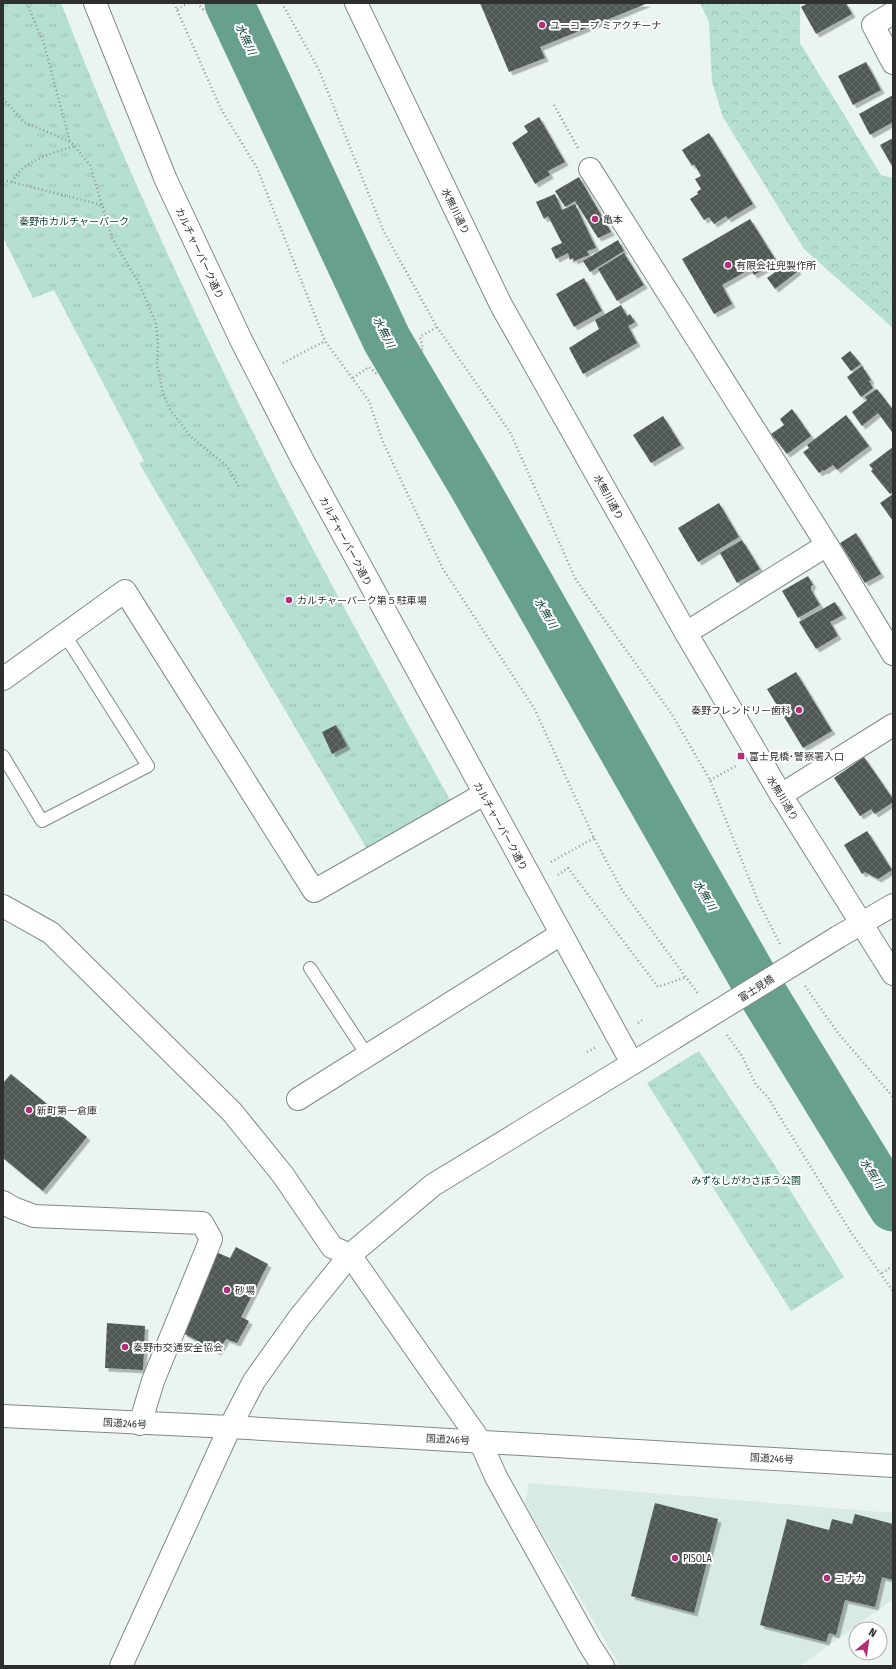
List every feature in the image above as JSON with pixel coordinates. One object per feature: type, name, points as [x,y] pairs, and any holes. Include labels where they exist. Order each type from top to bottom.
[{"type":"main road","name":"カルチャーパーク通り","points":[[95,3],[166,180],[241,340],[305,466],[632,1063]]},
{"type":"main road","name":"水無川通り","points":[[356,3],[501,305],[686,633],[781,795],[893,974]]},
{"type":"main road","points":[[893,14],[873,25],[893,63]]},
{"type":"main road","points":[[590,170],[893,654]]},
{"type":"main road","points":[[686,633],[826,545]]},
{"type":"main road","points":[[3,679],[125,591],[314,891],[484,794]]},
{"type":"main road","points":[[781,795],[893,725]]},
{"type":"main road","name":"富士見橋","points":[[121,1666],[230,1427],[254,1380],[299,1318],[350,1255],[433,1185],[893,904]]},
{"type":"main road","points":[[3,906],[50,933],[232,1112],[283,1174],[332,1246],[350,1255],[480,1441],[500,1484],[590,1646],[603,1666]]},
{"type":"main road","points":[[298,1099],[561,934]]},
{"type":"main road","points":[[3,1202],[13,1208],[34,1216],[202,1223],[211,1239],[153,1381],[140,1424]]},
{"type":"main road","name":"国道246号","points":[[3,1416],[480,1441],[893,1466]]},
{"type":"lane","points":[[3,756],[42,821],[148,766],[65,635]]},
{"type":"lane","points":[[310,968],[367,1055]]},
{"type":"path","points":[[27,3],[44,44],[70,142]]},
{"type":"path","points":[[174,3],[221,109],[257,168],[325,341],[369,401],[383,442],[443,569],[534,708],[594,838],[622,890],[703,1001]]},
{"type":"path","points":[[177,9],[189,3]]},
{"type":"path","points":[[197,3],[203,9],[214,3]]},
{"type":"path","points":[[282,3],[319,70],[384,232],[437,327],[510,432],[576,580],[671,713],[710,780],[736,766]]},
{"type":"path","points":[[3,99],[24,122],[70,142],[90,165],[112,238],[140,285],[156,324],[158,344],[157,364],[163,393],[169,408],[190,436],[227,466],[240,489]]},
{"type":"path","points":[[554,105],[590,170]]},
{"type":"path","points":[[12,182],[17,173],[26,164],[74,146]]},
{"type":"path","points":[[3,180],[102,205]]},
{"type":"path","points":[[353,378],[369,367],[376,374],[422,349],[420,337],[437,327]]},
{"type":"path","points":[[283,363],[325,341]]},
{"type":"path","points":[[550,862],[594,838]]},
{"type":"path","points":[[558,876],[568,868],[658,987],[686,977]]},
{"type":"path","points":[[725,1032],[742,1056],[756,1085],[767,1096],[852,1234],[882,1273],[893,1291]]},
{"type":"path","points":[[882,1273],[893,1266]]},
{"type":"shaded area","points":[[529,1483],[893,1513],[893,1599],[862,1621],[848,1621],[848,1631],[800,1666],[620,1666],[525,1504]]},
{"type":"green space","name":"秦野市カルチャーパーク","points":[[3,3],[61,3],[137,187],[221,367],[321,565],[450,800],[367,849],[139,463],[144,461],[54,290],[33,298],[3,237]]},
{"type":"green space","points":[[700,3],[800,3],[800,43],[881,175],[893,178],[893,328],[804,249],[723,117],[712,82],[709,22]]},
{"type":"green space","name":"みずなしがわさぼう公園","points":[[699,1051],[772,1161],[844,1277],[791,1311],[647,1083]]},
{"type":"building","name":"ユーコープ ミアクチーナ","points":[[480,3],[648,3],[540,47],[545,58],[509,72]]},
{"type":"building","points":[[808,3],[846,3],[852,14],[816,34],[801,7]]},
{"type":"building","points":[[866,62],[881,90],[853,105],[838,76]]},
{"type":"building","points":[[893,95],[893,122],[870,135],[859,114]]},
{"type":"building","points":[[539,117],[565,162],[548,171],[550,175],[535,184],[512,143],[528,132],[524,126]]},
{"type":"building","points":[[709,133],[753,204],[728,219],[726,216],[714,224],[709,217],[704,220],[690,199],[698,194],[697,192],[701,189],[695,179],[701,176],[694,164],[692,166],[682,150]]},
{"type":"building","points":[[893,138],[893,168],[880,145]]},
{"type":"building","name":"亀本","points":[[579,177],[611,232],[598,238],[575,201],[565,207],[555,191]]},
{"type":"building","points":[[555,194],[562,210],[575,204],[596,248],[587,251],[589,255],[574,261],[573,258],[570,260],[568,253],[556,259],[551,248],[562,243],[548,216],[544,219],[536,202]]},
{"type":"building","name":"有限会社兜製作所","points":[[750,219],[777,262],[754,275],[750,269],[722,285],[732,304],[714,314],[682,259]]},
{"type":"building","points":[[618,240],[624,251],[590,272],[583,261]]},
{"type":"building","points":[[624,253],[644,285],[617,301],[598,269]]},
{"type":"building","points":[[790,261],[798,271],[775,289],[767,278]]},
{"type":"building","points":[[584,278],[602,311],[574,327],[556,294]]},
{"type":"building","points":[[621,305],[627,316],[630,314],[635,322],[628,326],[637,343],[583,374],[569,348],[599,329],[595,320]]},
{"type":"building","points":[[850,351],[861,364],[851,371],[841,358]]},
{"type":"building","points":[[862,366],[871,380],[869,381],[873,388],[861,397],[847,377]]},
{"type":"building","points":[[877,389],[893,410],[892,432],[878,413],[862,426],[852,412],[867,400],[865,397]]},
{"type":"building","points":[[792,409],[811,436],[787,454],[771,434],[784,425],[780,419]]},
{"type":"building","points":[[846,415],[869,446],[837,470],[833,465],[819,473],[803,452],[809,448],[807,445]]},
{"type":"building","points":[[663,416],[681,445],[651,463],[633,435]]},
{"type":"building","points":[[893,447],[893,492],[890,494],[871,471],[873,469],[869,465]]},
{"type":"building","points":[[893,494],[893,521],[880,503]]},
{"type":"building","points":[[719,503],[739,537],[698,562],[678,528]]},
{"type":"building","points":[[856,533],[881,574],[865,583],[840,543]]},
{"type":"building","points":[[742,540],[760,569],[737,583],[720,553]]},
{"type":"building","points":[[808,576],[813,585],[811,586],[811,590],[820,605],[798,618],[782,591]]},
{"type":"building","points":[[835,602],[843,615],[830,622],[838,636],[816,649],[799,622]]},
{"type":"building","name":"秦野フレンドリー歯科","points":[[796,672],[832,731],[803,748],[767,689]]},
{"type":"building","points":[[336,725],[347,746],[332,754],[322,732]]},
{"type":"building","points":[[864,757],[893,799],[893,802],[875,814],[871,809],[860,816],[834,778]]},
{"type":"building","points":[[867,831],[892,870],[878,879],[865,872],[862,874],[844,845]]},
{"type":"building","name":"新町第一倉庫","points":[[11,1074],[87,1137],[43,1191],[3,1158],[3,1083]]},
{"type":"building","name":"砂場","points":[[236,1247],[268,1264],[241,1317],[249,1321],[237,1343],[226,1339],[218,1352],[183,1333],[216,1252],[230,1258]]},
{"type":"building","name":"秦野市交通安全協会","points":[[107,1323],[145,1326],[143,1370],[105,1368]]},
{"type":"building","name":"PISOLA","points":[[655,1503],[718,1519],[694,1613],[631,1596]]},
{"type":"building","name":"コナカ","points":[[855,1514],[893,1524],[893,1580],[882,1577],[875,1607],[845,1600],[836,1635],[829,1633],[826,1642],[760,1625],[787,1519],[829,1530],[832,1519],[852,1524]]},
{"type":"waterway","name":"水無川","points":[[229,3],[387,340],[474,487],[756,983],[893,1207]]},
{"type":"place","name":"ユーコープ ミアクチーナ","points":[[542,25]]},
{"type":"place","name":"亀本","points":[[595,219]]},
{"type":"place","name":"有限会社兜製作所","points":[[728,265]]},
{"type":"place","name":"カルチャーパーク第５駐車場","points":[[289,600]]},
{"type":"place","name":"秦野フレンドリー歯科","points":[[799,710]]},
{"type":"place","name":"富士見橋･警察署入口","points":[[741,756]]},
{"type":"place","name":"新町第一倉庫","points":[[29,1110]]},
{"type":"place","name":"砂場","points":[[227,1290]]},
{"type":"place","name":"秦野市交通安全協会","points":[[125,1347]]},
{"type":"place","name":"PISOLA","points":[[675,1558]]},
{"type":"place","name":"コナカ","points":[[827,1578]]}]
